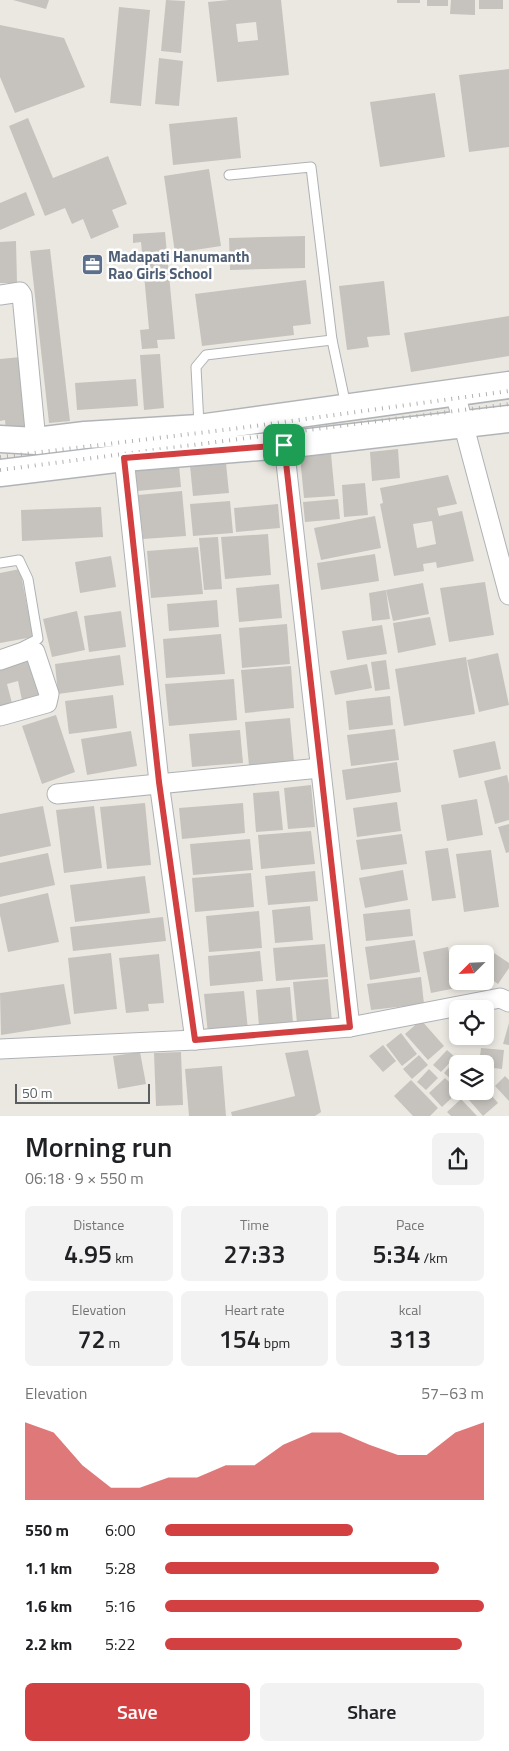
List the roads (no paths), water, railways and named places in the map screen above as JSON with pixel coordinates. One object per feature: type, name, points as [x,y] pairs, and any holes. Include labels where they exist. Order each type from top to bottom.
[{"type":"main road","points":[[0,439],[36,441],[85,435],[200,428],[509,385]]},
{"type":"main road","points":[[0,473],[124,458],[284,445],[509,419]]},
{"type":"street","points":[[0,295],[20,292],[22,295],[36,441]]},
{"type":"street","points":[[455,393],[509,596]]},
{"type":"street","points":[[284,445],[350,1027]]},
{"type":"street","points":[[124,458],[159,782],[195,1040]]},
{"type":"street","points":[[0,660],[28,650],[36,652],[49,694],[47,703],[0,716]]},
{"type":"street","points":[[57,794],[159,782],[320,768]]},
{"type":"street","points":[[0,1049],[195,1040],[350,1027],[506,995]]},
{"type":"lane","points":[[229,175],[311,167],[332,340],[346,408]]},
{"type":"lane","points":[[200,428],[196,367],[206,355],[332,340]]},
{"type":"lane","points":[[0,563],[19,560],[23,565],[38,639],[20,647],[0,652]]},
{"type":"railway","points":[[0,457],[240,428],[509,391]]},
{"type":"railway","points":[[0,470],[509,404]]},
{"type":"place","name":"Madapati Hanumanth Rao Girls School","points":[[92,265]]}]
